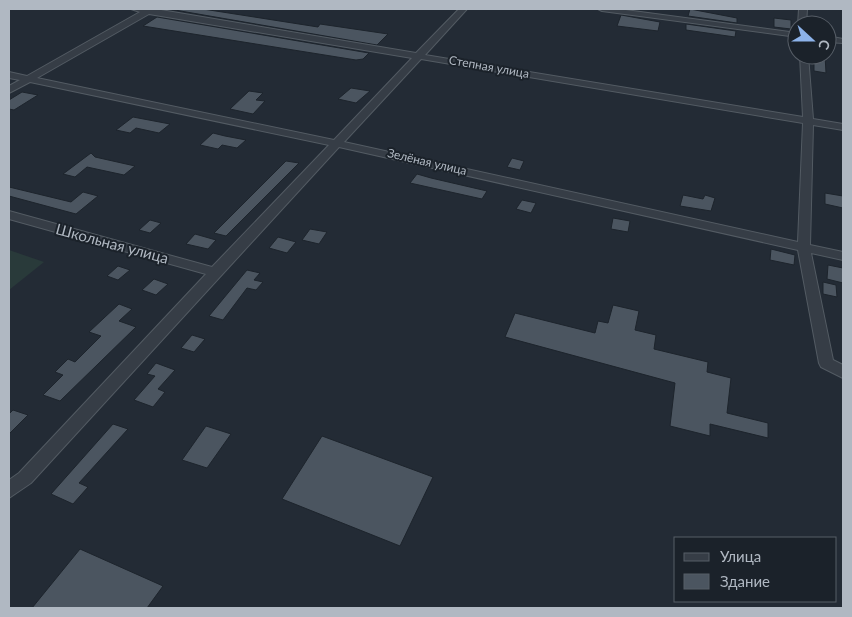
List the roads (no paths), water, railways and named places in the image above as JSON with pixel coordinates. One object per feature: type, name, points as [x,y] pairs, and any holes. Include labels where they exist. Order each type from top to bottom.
[{"type":"street","name":"Степная улица","points":[[135,9],[843,127]]},
{"type":"street","points":[[9,490],[26,478],[335,143],[463,9]]},
{"type":"street","points":[[602,9],[787,34]]},
{"type":"street","points":[[9,90],[149,10]]},
{"type":"street","points":[[805,65],[808,121],[804,247],[826,363],[843,372]]},
{"type":"street","name":"Зелёная улица","points":[[9,75],[335,143],[843,256]]},
{"type":"street","name":"Школьная улица","points":[[9,215],[215,272]]}]
